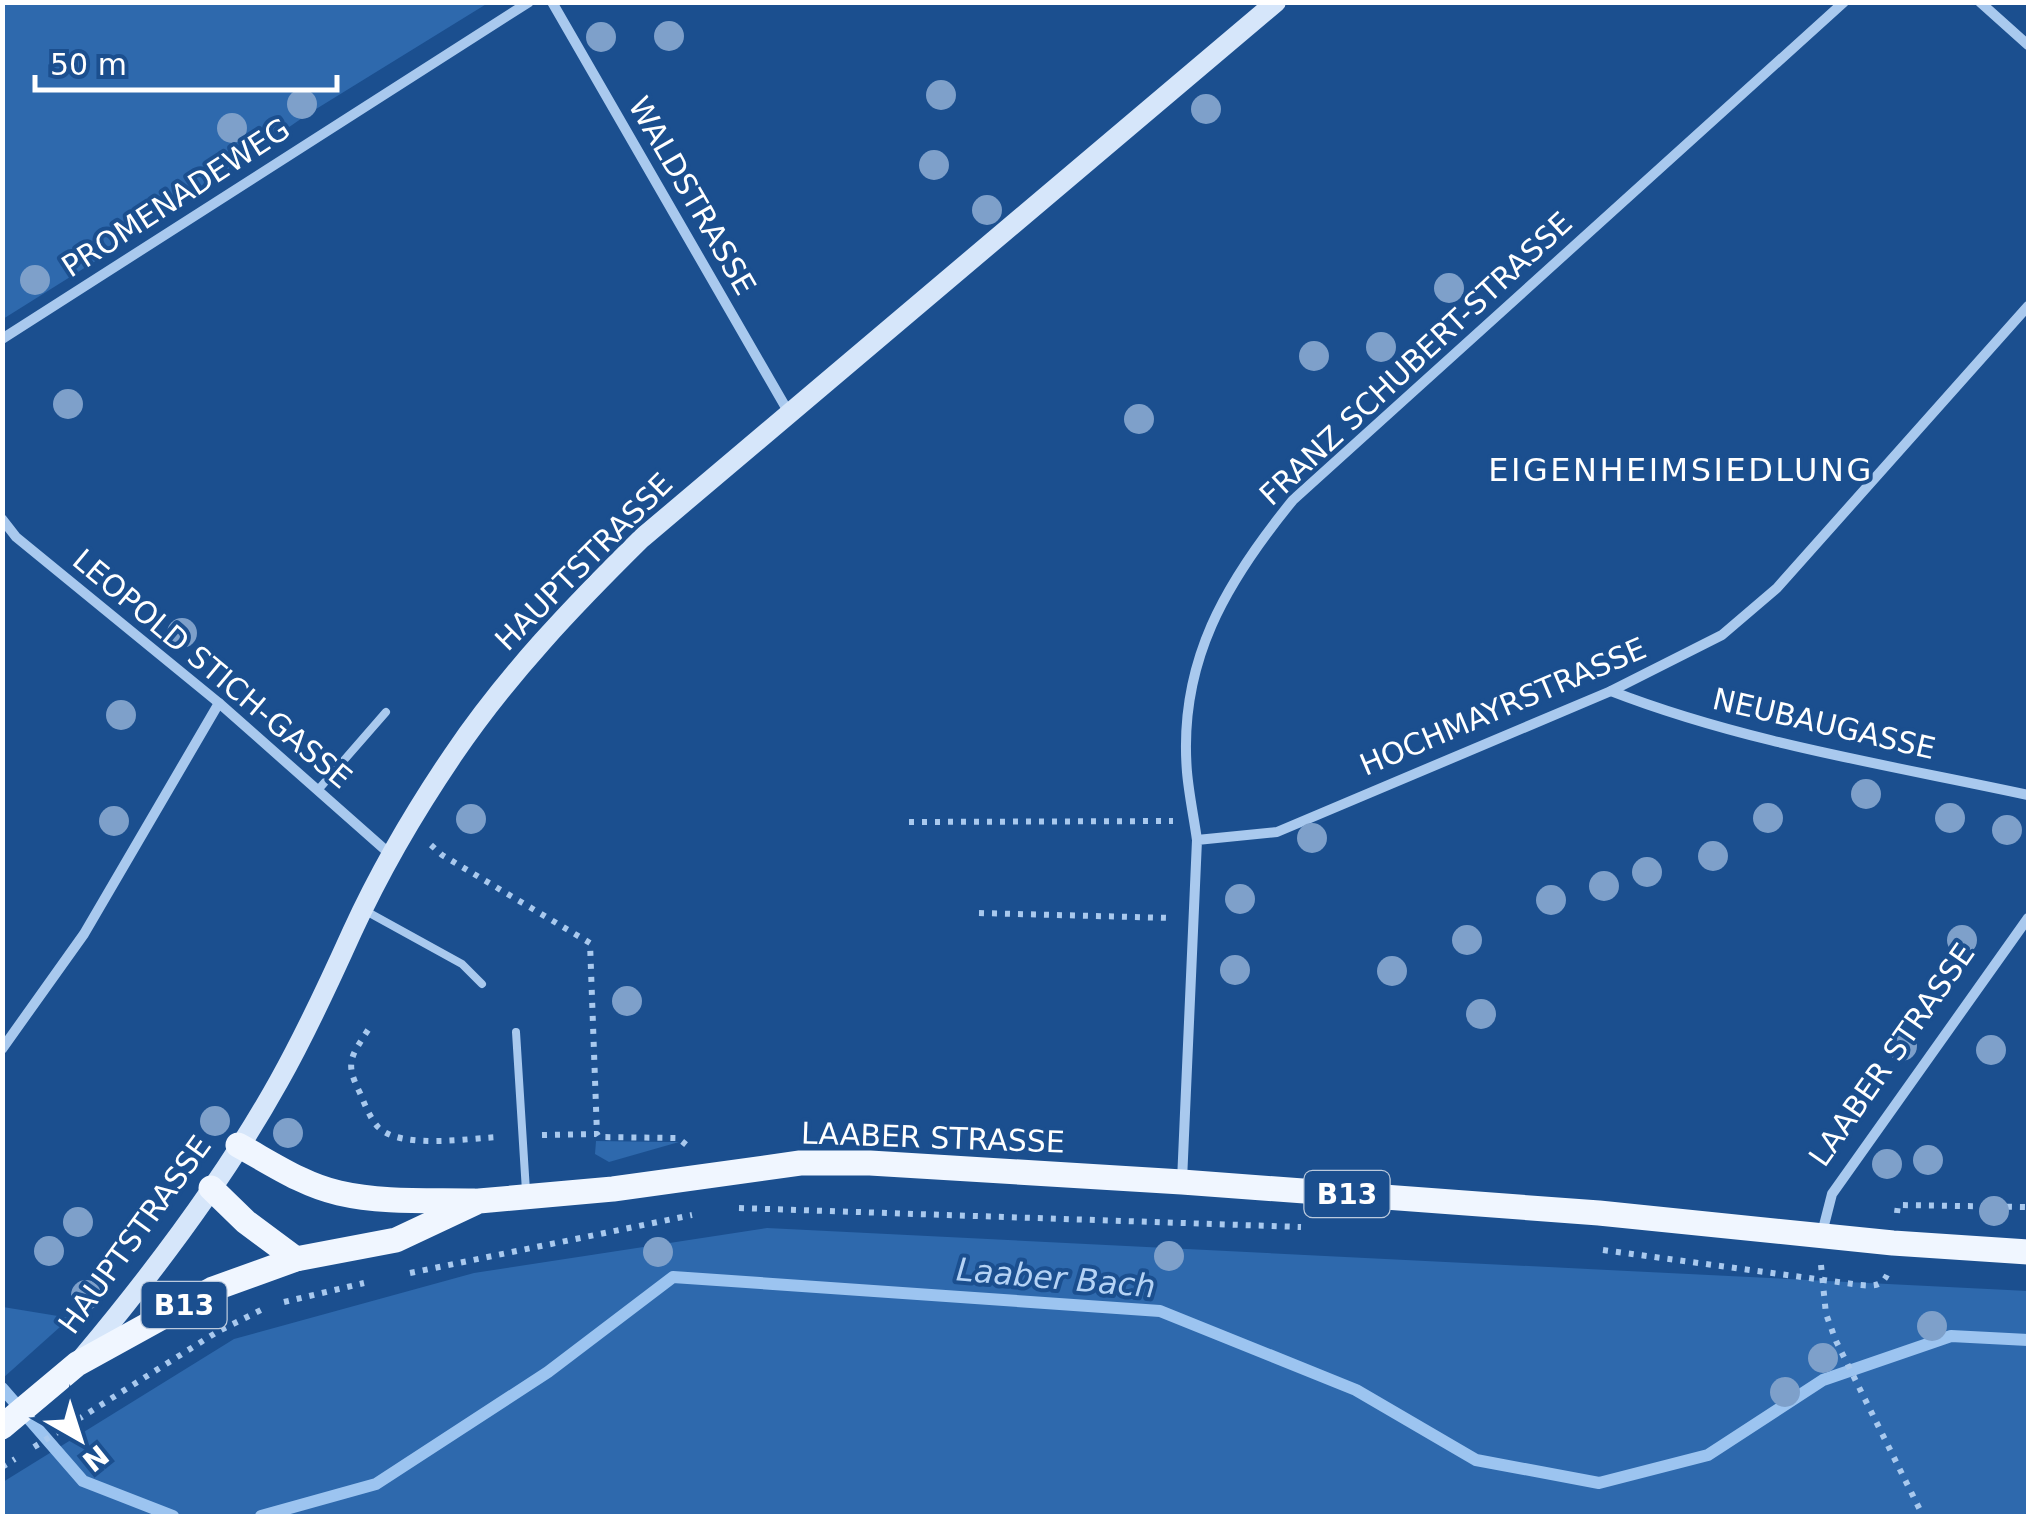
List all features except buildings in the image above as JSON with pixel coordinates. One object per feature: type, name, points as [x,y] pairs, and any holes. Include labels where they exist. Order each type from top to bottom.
[{"type":"main road","name":"HAUPTSTRASSE","points":[[74,1367],[129,1301],[212,1188],[278,1084],[392,856],[454,754],[513,675],[571,608],[642,538],[1276,2]]},
{"type":"main road","points":[[238,1146],[304,1181],[340,1193],[392,1199],[480,1201]]},
{"type":"main road","name":"LAABER STRASSE","points":[[74,1367],[214,1288],[296,1259],[396,1240],[480,1201],[613,1189],[800,1162],[1182,1182],[1599,1212],[2028,1252]]},
{"type":"main road","points":[[212,1188],[246,1222],[296,1259]]},
{"type":"main road","name":"B13","points":[[2,1426],[74,1367]]},
{"type":"street","name":"PROMENADEWEG","points":[[2,338],[529,2]]},
{"type":"street","name":"WALDSTRASSE","points":[[552,2],[790,414]]},
{"type":"street","name":"FRANZ SCHUBERT-STRASSE","points":[[1197,840],[1187,769],[1190,696],[1212,619],[1251,552],[1293,500],[1844,2]]},
{"type":"street","points":[[1980,2],[2028,45]]},
{"type":"street","name":"HOCHMAYRSTRASSE","points":[[1197,840],[1277,832],[1612,691],[1722,634],[1777,588],[2028,306]]},
{"type":"street","name":"LEOPOLD STICH-GASSE","points":[[2,519],[16,537],[219,703],[392,856]]},
{"type":"street","name":"NEUBAUGASSE","points":[[1612,691],[1671,714],[1756,737],[2028,794]]},
{"type":"street","points":[[2,1048],[84,934],[219,703]]},
{"type":"street","points":[[1182,1182],[1197,840]]},
{"type":"street","name":"LAABER STRASSE","points":[[1821,1235],[1832,1194],[2028,918]]},
{"type":"lane","points":[[318,790],[386,712]]},
{"type":"lane","points":[[364,910],[462,964],[482,984]]},
{"type":"lane","points":[[516,1032],[527,1195]]},
{"type":"path","points":[[909,822],[1194,821]]},
{"type":"path","points":[[442,856],[590,942],[597,1134]]},
{"type":"path","points":[[979,914],[1194,918]]},
{"type":"path","points":[[368,1030],[349,1067],[369,1114],[392,1137],[410,1141],[597,1134],[678,1138],[721,1172]]},
{"type":"path","points":[[1898,1204],[2028,1207]]},
{"type":"path","points":[[721,1210],[797,1208],[1306,1228]]},
{"type":"path","points":[[404,1274],[704,1212]]},
{"type":"path","points":[[1821,1235],[1826,1314],[1923,1516]]},
{"type":"path","points":[[1586,1248],[1860,1285],[1882,1284]]},
{"type":"path","points":[[4,1466],[217,1332],[274,1304],[366,1283]]},
{"type":"shaded area","points":[[3,2],[488,3],[308,114],[94,262],[3,319]]},
{"type":"shaded area","points":[[596,1141],[679,1142],[609,1162],[595,1154]]},
{"type":"shaded area","points":[[767,1228],[2028,1291],[2028,1516],[3,1516],[3,1482],[234,1339],[474,1273]]},
{"type":"shaded area","points":[[3,1307],[70,1318],[2,1378]]},
{"type":"waterway","name":"Laaber Bach","points":[[261,1516],[376,1484],[548,1372],[673,1277],[1160,1311],[1356,1390],[1476,1460],[1599,1483],[1708,1455],[1823,1380],[1951,1336],[2028,1340]]},
{"type":"waterway","name":"Laaber Bach","points":[[2,1388],[83,1481],[173,1516]]},
{"type":"district","name":"EIGENHEIMSIEDLUNG","points":[[1681,470]]}]
